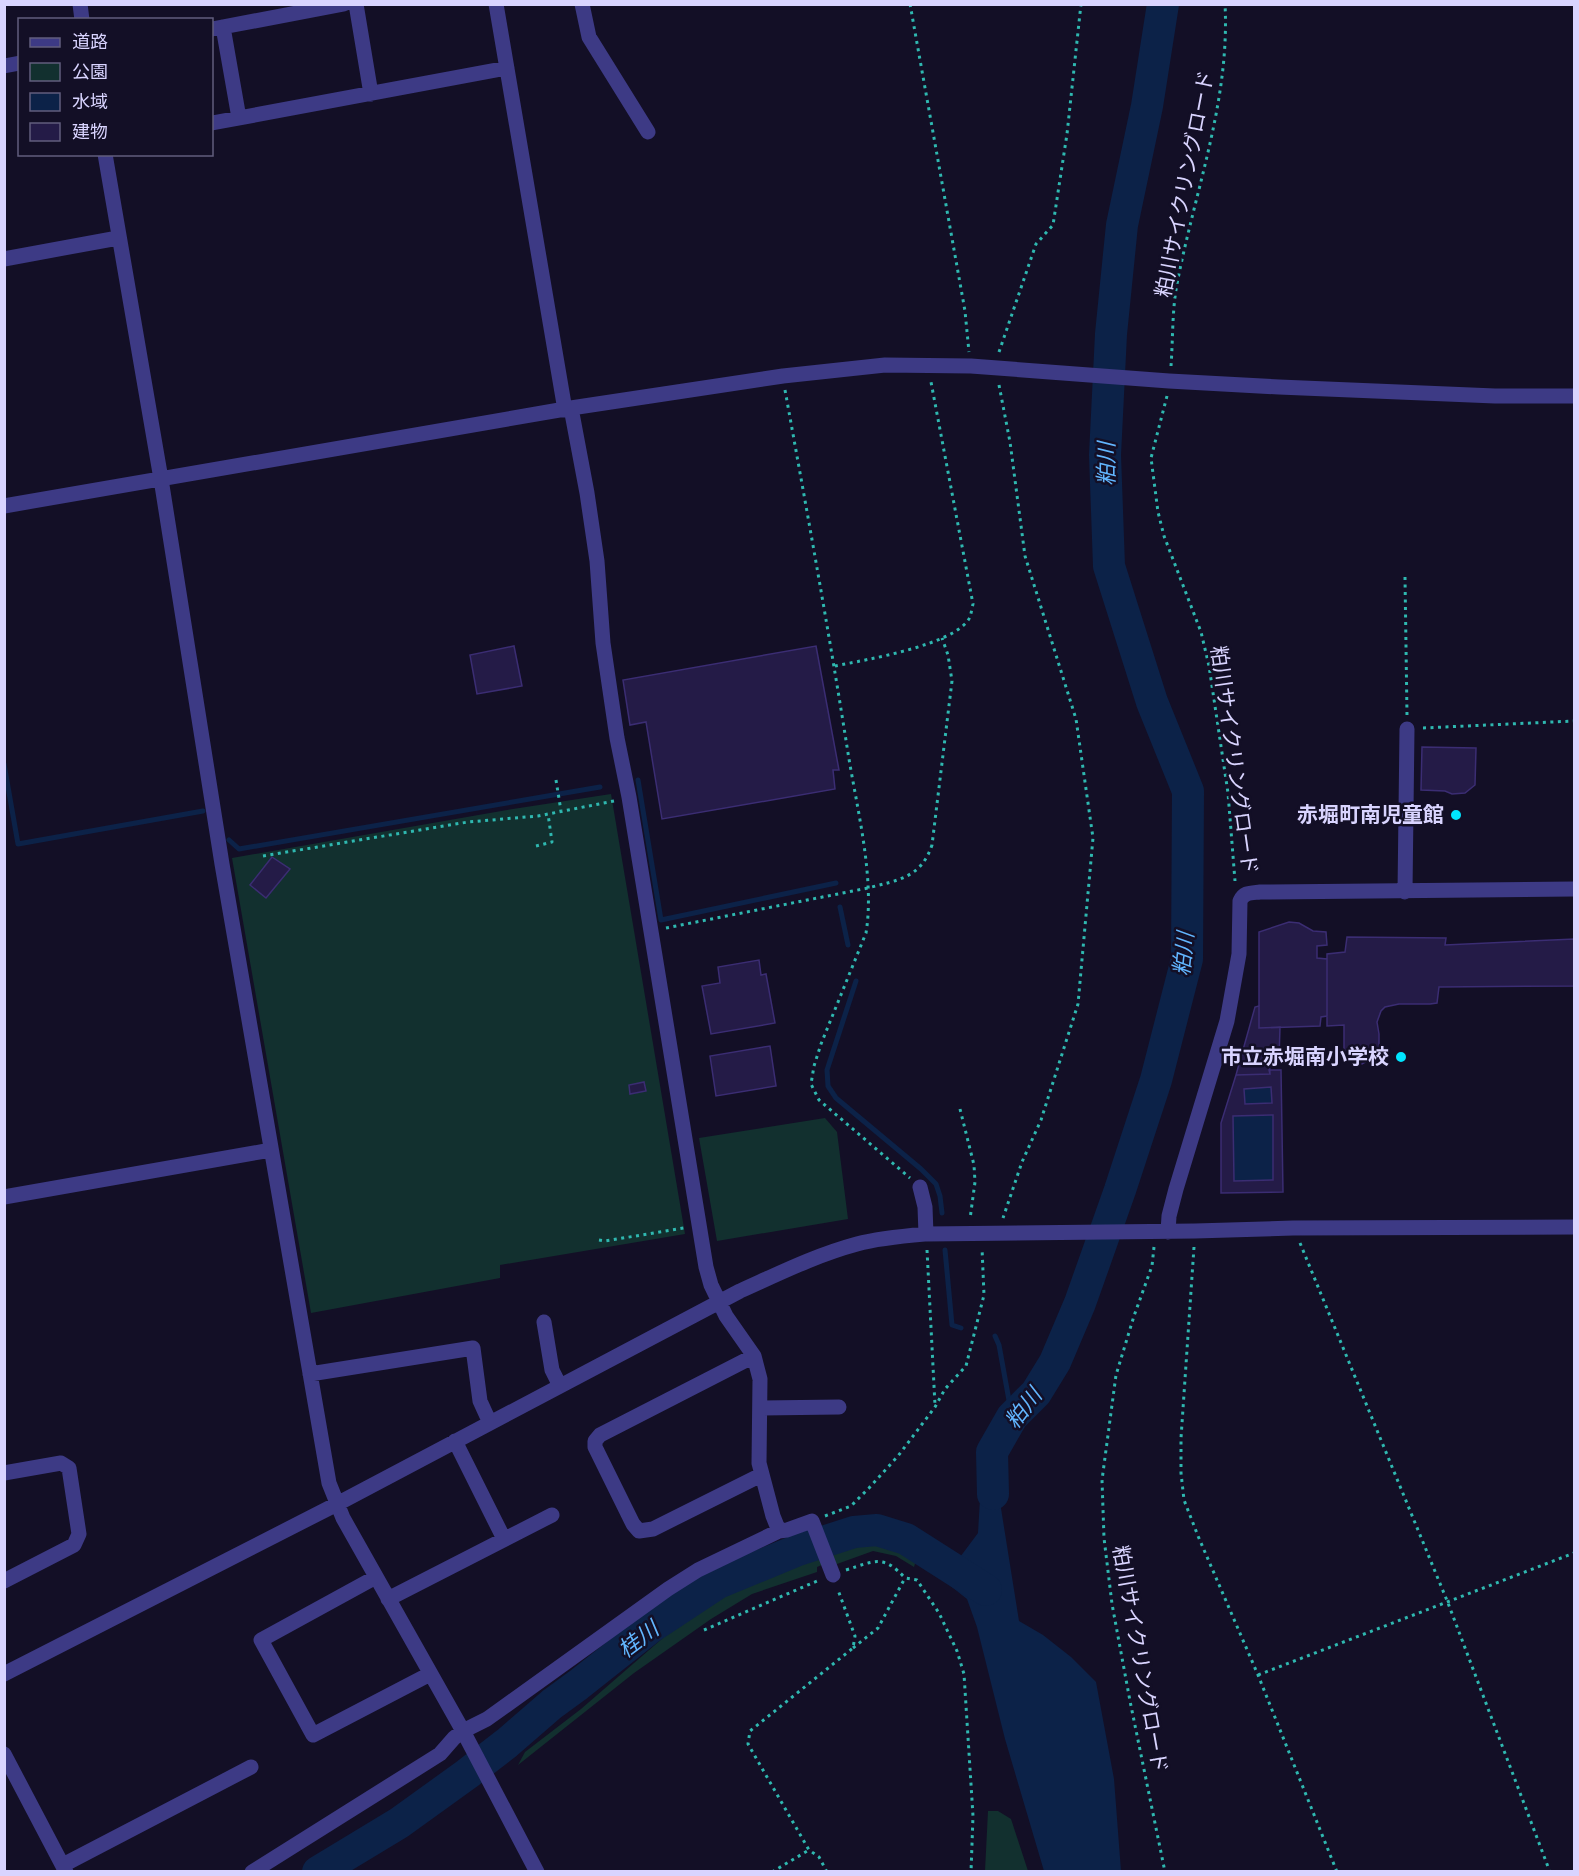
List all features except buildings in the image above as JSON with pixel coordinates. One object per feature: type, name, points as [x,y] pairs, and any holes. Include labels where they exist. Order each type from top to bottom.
[{"type":"street","points":[[239,118],[217,28],[344,4]]},
{"type":"street","points":[[356,4],[371,94]]},
{"type":"street","points":[[496,4],[568,409],[587,494],[597,561],[605,653],[706,1267],[711,1285],[726,1316],[754,1356],[760,1379],[759,1464],[779,1531]]},
{"type":"street","points":[[582,4],[589,37],[648,132]]},
{"type":"street","points":[[213,123],[507,68]]},
{"type":"street","points":[[105,156],[222,864],[329,1483],[337,1504],[537,1872]]},
{"type":"street","points":[[4,259],[118,238]]},
{"type":"street","points":[[4,506],[568,409],[783,376],[885,365],[971,366],[1167,380],[1483,395],[1575,396]]},
{"type":"street","points":[[1405,892],[1407,729]]},
{"type":"street","points":[[1158,1235],[1170,1216],[1176,1189],[1227,1021],[1239,954],[1240,901],[1243,896],[1247,893],[1260,892],[1575,889]]},
{"type":"street","points":[[4,1197],[271,1150]]},
{"type":"street","points":[[920,1187],[925,1207],[926,1234]]},
{"type":"street","points":[[4,1674],[337,1504],[719,1302],[806,1261],[869,1241],[926,1234],[1158,1235],[1195,1231],[1293,1228],[1575,1227]]},
{"type":"street","points":[[544,1322],[552,1370],[560,1386]]},
{"type":"street","points":[[310,1374],[473,1348],[480,1401],[490,1423]]},
{"type":"street","points":[[754,1356],[600,1435],[595,1441],[595,1447],[633,1524],[639,1531],[653,1529],[761,1475]]},
{"type":"street","points":[[760,1408],[839,1407]]},
{"type":"street","points":[[455,1441],[504,1539]]},
{"type":"street","points":[[4,1473],[61,1463],[69,1468],[79,1534],[75,1545],[4,1581]]},
{"type":"street","points":[[388,1599],[552,1515]]},
{"type":"street","points":[[252,1872],[440,1754],[454,1738],[464,1735],[698,1570],[779,1531],[813,1524],[831,1571]]},
{"type":"street","points":[[376,1576],[261,1640],[314,1736],[430,1674]]},
{"type":"street","points":[[4,1754],[64,1868],[251,1767]]},
{"type":"path","points":[[910,4],[965,311],[971,366]]},
{"type":"path","points":[[1001,1233],[1022,1162],[1041,1119],[1078,1004],[1093,838],[1076,719],[1025,556],[999,351],[1036,244],[1053,225],[1067,134],[1081,4]]},
{"type":"path","name":"粕川サイクリングロード","points":[[1225,4],[1227,35],[1221,93],[1177,285],[1167,380],[1151,458],[1158,512],[1164,536],[1201,632],[1209,666],[1228,793],[1236,883]]},
{"type":"path","points":[[835,666],[912,650],[942,638],[958,629],[969,619],[973,604],[928,365]]},
{"type":"path","points":[[783,376],[835,666],[868,888],[866,933],[821,1044],[814,1066],[812,1084],[819,1100],[920,1187]]},
{"type":"path","points":[[1405,577],[1407,729],[1575,721]]},
{"type":"path","points":[[650,931],[868,888],[899,880],[919,869],[928,857],[932,845],[952,681],[948,655],[942,638]]},
{"type":"path","points":[[556,780],[561,812]]},
{"type":"path","points":[[263,856],[468,822],[561,812],[617,801]]},
{"type":"path","points":[[536,846],[552,842],[548,814]]},
{"type":"path","points":[[813,1524],[850,1506],[857,1500],[898,1456],[935,1407],[945,1389],[966,1366],[984,1295],[975,1234],[974,1165],[960,1109]]},
{"type":"path","points":[[599,1240],[688,1226]]},
{"type":"path","points":[[1293,1228],[1448,1603],[1550,1872]]},
{"type":"path","points":[[1195,1231],[1181,1438],[1184,1500],[1258,1674],[1337,1872]]},
{"type":"path","points":[[926,1234],[935,1407]]},
{"type":"path","name":"粕川サイクリングロード","points":[[1158,1235],[1152,1266],[1116,1375],[1102,1480],[1104,1538],[1112,1604],[1164,1872]]},
{"type":"path","points":[[1258,1674],[1575,1553]]},
{"type":"path","points":[[704,1630],[831,1571],[879,1561],[893,1565],[905,1578],[916,1580],[939,1613],[957,1651],[964,1674],[973,1816],[971,1872]]},
{"type":"path","points":[[831,1571],[855,1636],[854,1648]]},
{"type":"path","points":[[827,1872],[819,1857],[810,1850],[748,1744],[750,1731],[878,1628],[905,1578]]},
{"type":"path","points":[[772,1872],[810,1850]]},
{"type":"green space","points":[[611,794],[685,1234],[500,1265],[500,1278],[311,1313],[232,858]]},
{"type":"green space","points":[[825,1118],[837,1132],[848,1219],[717,1241],[699,1138]]},
{"type":"green space","points":[[879,1536],[900,1543],[917,1557],[914,1567],[896,1556],[873,1551],[837,1564],[831,1561],[817,1567],[817,1572],[752,1594],[711,1619],[634,1673],[518,1765],[525,1752],[581,1709],[671,1631],[727,1593],[832,1547]]},
{"type":"green space","points":[[988,1811],[998,1811],[1011,1819],[1028,1871],[985,1871]]},
{"type":"water","points":[[1271,1087],[1272,1103],[1245,1104],[1244,1089]]},
{"type":"water","points":[[1273,1115],[1273,1180],[1234,1181],[1233,1116]]},
{"type":"water","points":[[992,1452],[1019,1621],[1043,1635],[1071,1657],[1096,1682],[1114,1779],[1121,1871],[1044,1871],[1005,1739],[977,1627],[967,1599],[943,1580],[978,1533],[981,1482]]},
{"type":"waterway","name":"粕川","points":[[993,1494],[992,1452],[1012,1417],[1036,1393],[1055,1362],[1080,1303],[1156,1080],[1187,959],[1188,791],[1152,702],[1109,566],[1105,455],[1111,334],[1122,225],[1147,106],[1163,4]]},
{"type":"waterway","points":[[4,764],[18,844],[203,811]]},
{"type":"waterway","points":[[638,780],[661,920],[836,883]]},
{"type":"waterway","points":[[229,840],[239,849],[600,787]]},
{"type":"waterway","points":[[840,907],[848,945]]},
{"type":"waterway","points":[[856,981],[827,1070],[828,1086],[836,1098],[936,1184],[942,1213]]},
{"type":"waterway","points":[[945,1250],[952,1325],[961,1328]]},
{"type":"waterway","points":[[995,1336],[999,1345],[1012,1417]]},
{"type":"waterway","name":"桂川","points":[[318,1872],[399,1823],[467,1774],[650,1628],[718,1583],[798,1550],[854,1532],[877,1530],[906,1539],[986,1590]]},
{"type":"place","name":"赤堀町南児童館","points":[[1456,815]]},
{"type":"place","name":"市立赤堀南小学校","points":[[1401,1057]]}]
